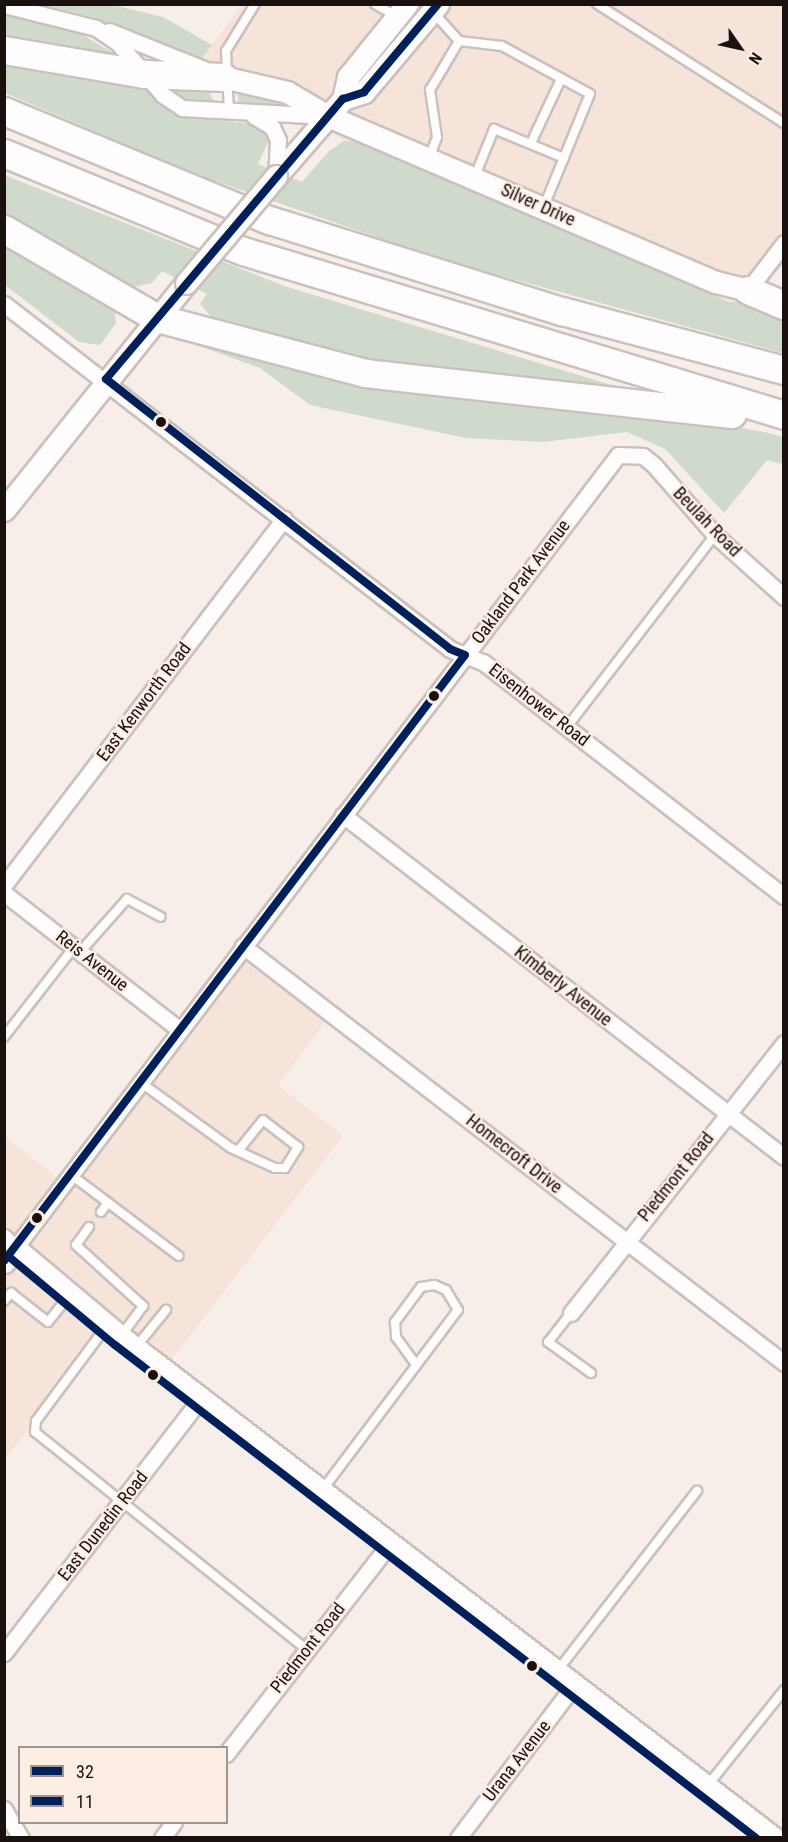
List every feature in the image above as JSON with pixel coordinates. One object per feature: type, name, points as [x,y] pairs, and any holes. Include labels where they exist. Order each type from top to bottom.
[{"type":"highway","points":[[4,50],[144,74],[223,77]]},
{"type":"highway","points":[[4,111],[269,220],[562,311],[783,370]]},
{"type":"highway","points":[[4,153],[243,251],[783,415]]},
{"type":"highway","points":[[4,229],[157,318],[364,373],[636,400],[783,423]]},
{"type":"highway","points":[[748,290],[783,305]]},
{"type":"street","name":"Silver Drive","points":[[4,5],[96,28],[223,77],[287,92],[328,116],[716,282],[748,290]]},
{"type":"street","points":[[343,99],[364,92],[435,8]]},
{"type":"street","points":[[4,510],[106,379],[343,99],[348,77],[402,11]]},
{"type":"street","name":"Silver Drive","points":[[96,28],[117,42],[144,74],[183,108],[229,114],[328,116]]},
{"type":"street","points":[[248,114],[272,127],[278,140],[276,176]]},
{"type":"street","points":[[748,290],[783,243]]},
{"type":"street","name":"Eisenhower Road","points":[[4,304],[106,379],[450,649],[483,662],[783,896]]},
{"type":"street","name":"Beulah Road","points":[[628,452],[654,465],[715,535],[783,597]]},
{"type":"street","name":"Oakland Park Avenue","points":[[8,1249],[70,1174],[611,462],[628,452]]},
{"type":"street","name":"East Kenworth Road","points":[[4,885],[284,519]]},
{"type":"street","name":"Kimberly Avenue","points":[[343,815],[783,1156]]},
{"type":"street","name":"Reis Avenue","points":[[4,893],[180,1030]]},
{"type":"street","name":"Homecroft Drive","points":[[243,946],[783,1363]]},
{"type":"street","name":"Piedmont Road","points":[[571,1313],[783,1042]]},
{"type":"street","points":[[8,1249],[773,1837]]},
{"type":"street","name":"East Dunedin Road","points":[[4,1653],[201,1398]]},
{"type":"street","name":"Piedmont Road","points":[[228,1751],[390,1543]]},
{"type":"street","name":"Urana Avenue","points":[[458,1838],[575,1684]]},
{"type":"street","points":[[4,1809],[21,1838]]},
{"type":"street","points":[[162,1838],[172,1824]]},
{"type":"lane","points":[[229,114],[223,77],[226,51],[255,4]]},
{"type":"lane","points":[[375,4],[402,11]]},
{"type":"lane","points":[[597,4],[783,123]]},
{"type":"lane","points":[[435,8],[459,41],[502,46],[590,94],[543,207]]},
{"type":"lane","points":[[429,158],[437,137],[430,90],[459,41]]},
{"type":"lane","points":[[531,143],[561,79]]},
{"type":"lane","points":[[474,177],[494,129],[564,158]]},
{"type":"lane","points":[[567,727],[715,535]]},
{"type":"lane","points":[[4,1036],[77,950],[127,899],[161,917]]},
{"type":"lane","points":[[140,1082],[240,1150],[279,1170],[298,1147],[263,1120],[240,1150]]},
{"type":"lane","points":[[70,1174],[179,1256]]},
{"type":"lane","points":[[101,1212],[108,1202]]},
{"type":"lane","points":[[89,1227],[76,1245],[143,1306],[121,1337],[33,1427],[121,1502],[306,1650]]},
{"type":"lane","points":[[322,1490],[458,1310],[446,1290],[434,1285],[421,1287],[395,1322],[396,1337],[416,1365]]},
{"type":"lane","points":[[4,1300],[10,1293],[48,1322],[69,1296]]},
{"type":"lane","points":[[121,1337],[166,1310]]},
{"type":"lane","points":[[571,1313],[548,1342],[591,1373]]},
{"type":"lane","points":[[557,1671],[697,1491]]},
{"type":"lane","points":[[707,1785],[783,1690]]},
{"type":"shaded area","points":[[43,5],[113,5],[163,17],[212,45],[199,62],[93,17]]},
{"type":"shaded area","points":[[242,5],[783,5],[783,265],[747,302],[729,302],[361,142],[344,141],[274,97],[252,70],[199,62]]},
{"type":"shaded area","points":[[5,15],[80,33],[121,58],[5,43]]},
{"type":"shaded area","points":[[5,62],[136,83],[179,116],[255,124],[269,140],[258,164],[302,182],[329,151],[344,141],[361,142],[729,302],[747,302],[783,315],[783,353],[440,259],[195,174],[5,93]]},
{"type":"shaded area","points":[[164,88],[208,89],[217,108],[194,107]]},
{"type":"shaded area","points":[[237,91],[274,97],[297,109],[239,104]]},
{"type":"shaded area","points":[[4,175],[287,287],[638,393],[412,373],[213,319],[200,304],[207,294],[162,271],[152,283],[134,287],[5,217]]},
{"type":"shaded area","points":[[4,242],[114,305],[116,323],[100,345],[79,342],[5,285]]},
{"type":"shaded area","points":[[187,334],[399,392],[664,414],[769,433],[783,437],[783,464],[767,460],[724,513],[665,449],[627,432],[543,442],[466,438],[310,405],[260,368],[174,337]]},
{"type":"shaded area","points":[[246,947],[331,1014],[278,1085],[343,1136],[164,1370],[108,1328],[5,1459],[5,1137],[63,1182]]},
{"type":"transit line","name":"32","points":[[106,379],[343,99],[364,92],[438,4]]},
{"type":"transit line","name":"32","points":[[106,379],[450,649],[465,655]]},
{"type":"transit line","name":"32","points":[[4,1261],[465,655]]},
{"type":"transit line","name":"11","points":[[8,1256],[115,1345],[756,1838]]}]
